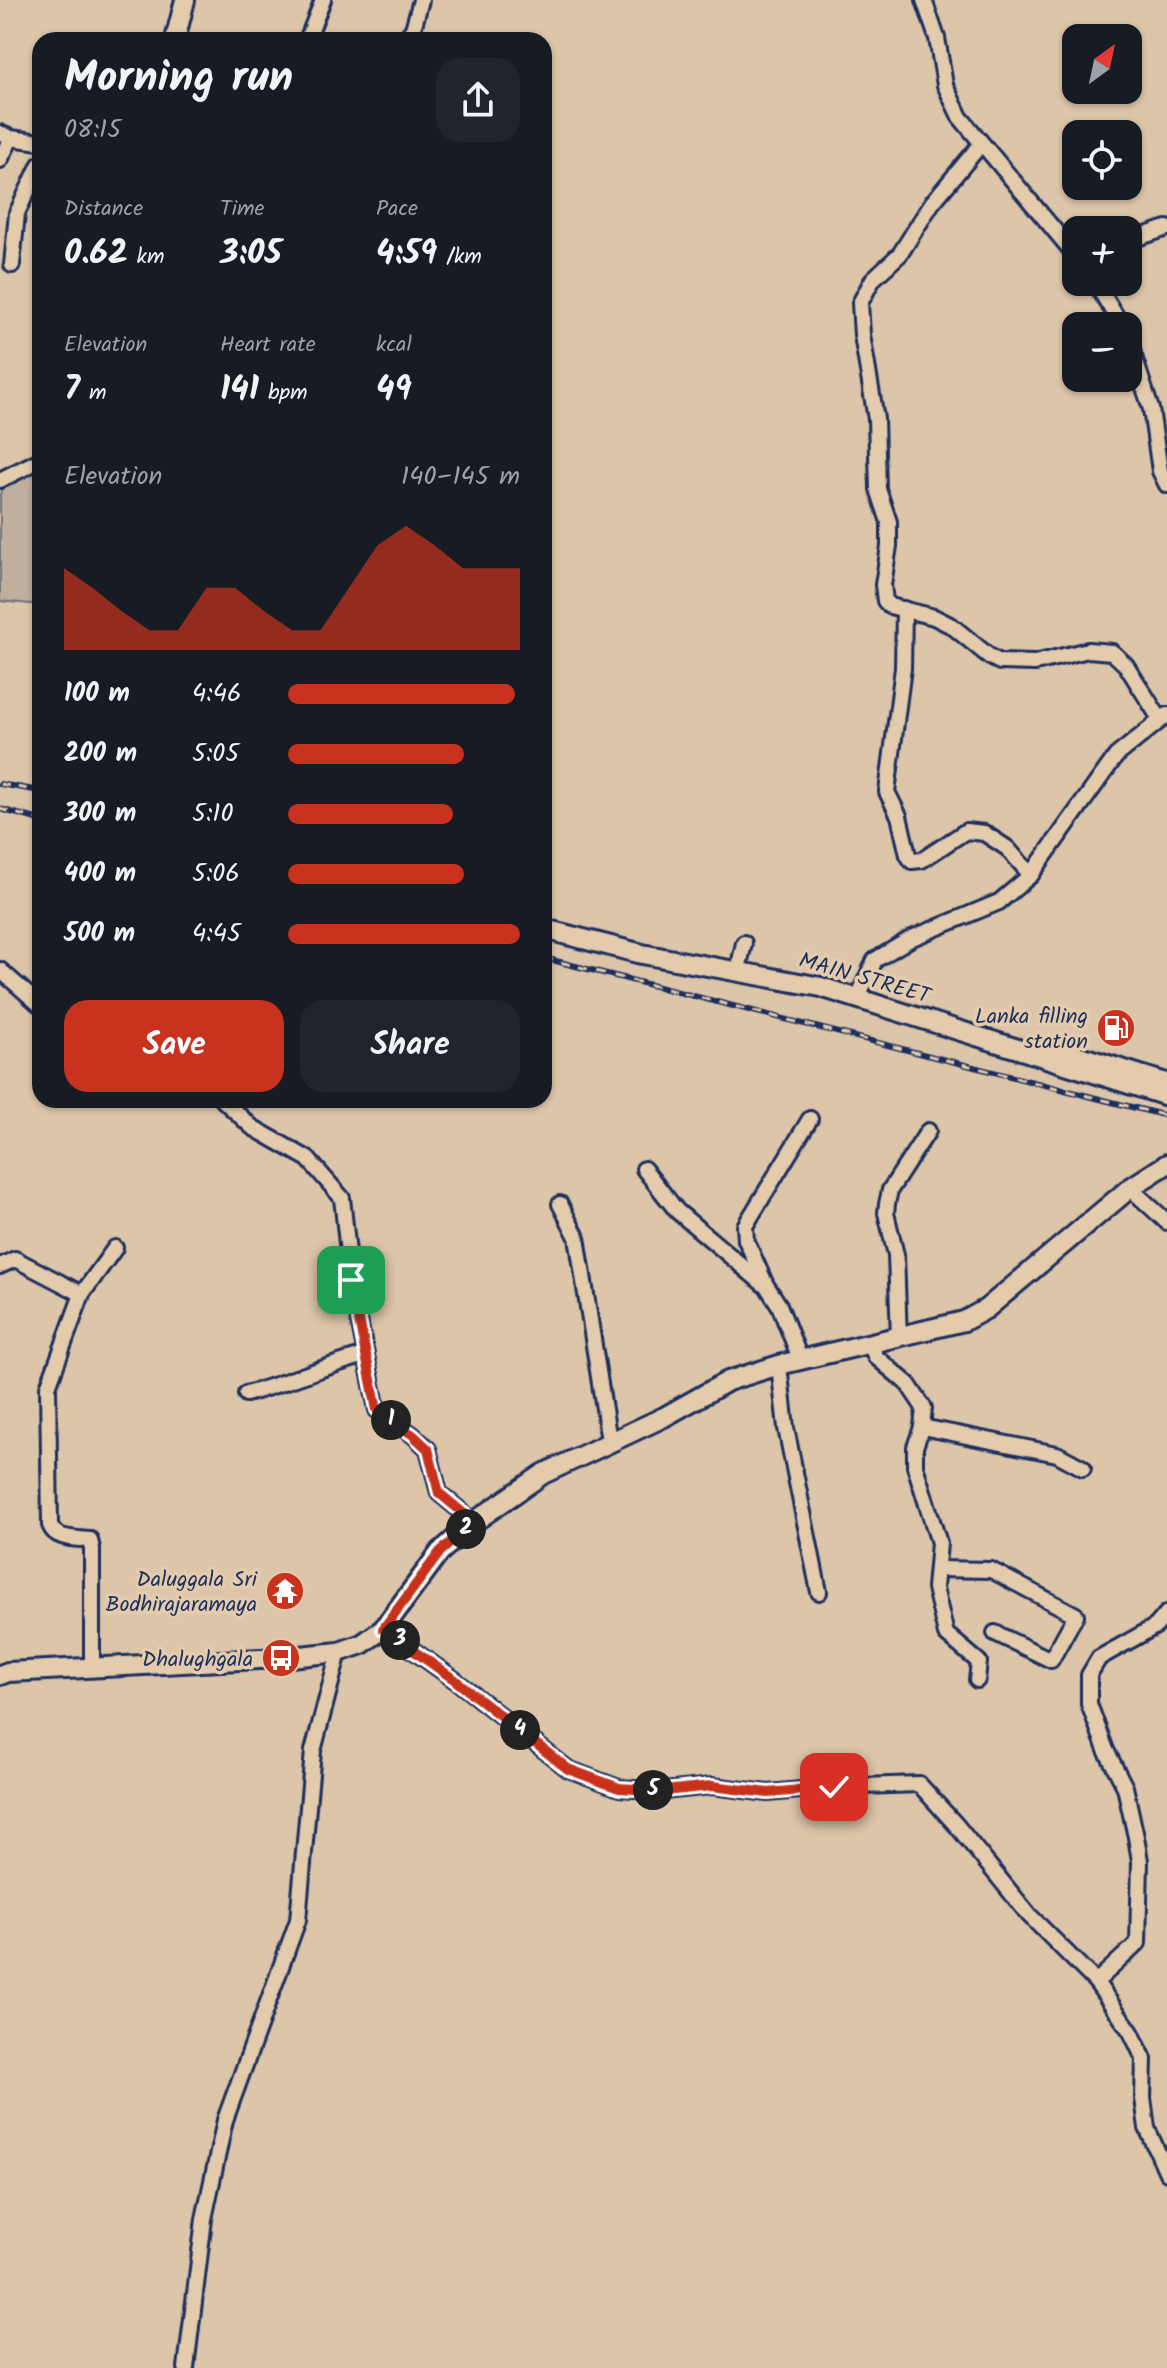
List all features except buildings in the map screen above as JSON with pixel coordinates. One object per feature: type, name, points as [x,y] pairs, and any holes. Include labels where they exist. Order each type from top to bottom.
[{"type":"main road","points":[[177,32],[185,0]]},
{"type":"main road","name":"MAIN STREET","points":[[552,920],[654,945],[742,952],[1167,1096]]},
{"type":"main road","name":"MAIN STREET","points":[[552,931],[658,958],[859,993],[1102,1062],[1167,1084]]},
{"type":"main road","points":[[0,1675],[8,1672],[281,1658],[339,1652],[362,1644],[383,1629],[440,1552],[474,1522],[543,1474],[664,1417],[728,1381],[779,1365],[964,1321],[986,1309],[1130,1188],[1167,1164]]},
{"type":"street","points":[[310,32],[323,0]]},
{"type":"street","points":[[411,32],[421,0]]},
{"type":"street","points":[[924,0],[937,38],[945,85],[960,117],[1062,239]]},
{"type":"street","points":[[0,160],[5,136],[32,141]]},
{"type":"street","points":[[859,993],[875,960],[912,938],[999,902],[1031,875],[1116,756],[1164,717],[1126,665],[1112,652],[1088,650],[1035,663],[1000,662],[952,626],[934,617],[890,606],[885,601],[883,585],[889,522],[878,489],[876,419],[860,303],[873,279],[900,254],[932,203],[981,144]]},
{"type":"street","points":[[12,265],[17,213],[32,181]]},
{"type":"street","points":[[1142,236],[1167,228]]},
{"type":"street","points":[[1142,381],[1151,409],[1160,471],[1167,485]]},
{"type":"street","points":[[0,480],[32,464]]},
{"type":"street","points":[[904,609],[903,668],[887,792],[899,816],[908,855],[912,861],[922,860],[966,831],[984,833],[1007,848],[1031,875]]},
{"type":"street","points":[[0,970],[32,998]]},
{"type":"street","points":[[232,1108],[252,1127],[308,1159],[342,1198],[351,1280],[377,1410],[428,1449],[439,1493],[474,1522]]},
{"type":"street","points":[[801,1361],[779,1305],[746,1240],[745,1226],[810,1119]]},
{"type":"street","points":[[899,1338],[896,1255],[886,1213],[887,1204],[890,1190],[928,1131]]},
{"type":"street","points":[[644,1169],[677,1211],[768,1288]]},
{"type":"street","points":[[1130,1188],[1167,1222]]},
{"type":"street","points":[[560,1204],[577,1237],[609,1441]]},
{"type":"street","points":[[92,1667],[90,1540],[52,1532],[48,1387],[82,1294],[115,1248]]},
{"type":"street","points":[[0,1266],[15,1259],[82,1294]]},
{"type":"street","points":[[870,1345],[876,1357],[908,1384],[924,1408],[915,1447],[915,1466],[939,1543],[935,1588],[946,1634],[979,1662],[977,1680]]},
{"type":"street","points":[[246,1394],[366,1355]]},
{"type":"street","points":[[779,1365],[786,1428],[819,1592]]},
{"type":"street","points":[[922,1427],[1057,1454],[1083,1468]]},
{"type":"street","points":[[938,1569],[991,1570],[1076,1615],[1051,1660],[995,1633]]},
{"type":"street","points":[[1096,1982],[1138,1943],[1140,1861],[1125,1787],[1106,1750],[1089,1704],[1089,1675],[1099,1658],[1162,1630],[1167,1613]]},
{"type":"street","points":[[383,1629],[455,1680],[568,1769],[619,1788],[664,1791],[712,1786],[768,1793],[919,1784],[1029,1915],[1096,1982],[1131,2032],[1144,2059],[1143,2098],[1147,2128],[1167,2173]]},
{"type":"street","points":[[186,2368],[204,2219],[225,2120],[298,1920],[313,1751],[339,1652]]},
{"type":"shaded area","points":[[32,472],[32,604],[0,601],[0,495],[3,483]]},
{"type":"railway","points":[[0,784],[32,790]]},
{"type":"railway","points":[[0,809],[32,818]]},
{"type":"railway","points":[[552,960],[1167,1116]]},
{"type":"place","name":"Lanka filling station","points":[[1116,1028]]},
{"type":"place","name":"Daluggala Sri Bodhirajaramaya","points":[[285,1591]]},
{"type":"place","name":"Dhalughgala","points":[[281,1658]]},
{"type":"route","points":[[351,1280],[377,1410],[428,1449],[439,1493],[474,1522],[440,1552],[383,1629],[455,1680],[568,1769],[619,1788],[664,1791],[712,1786],[768,1793],[834,1787]]}]
